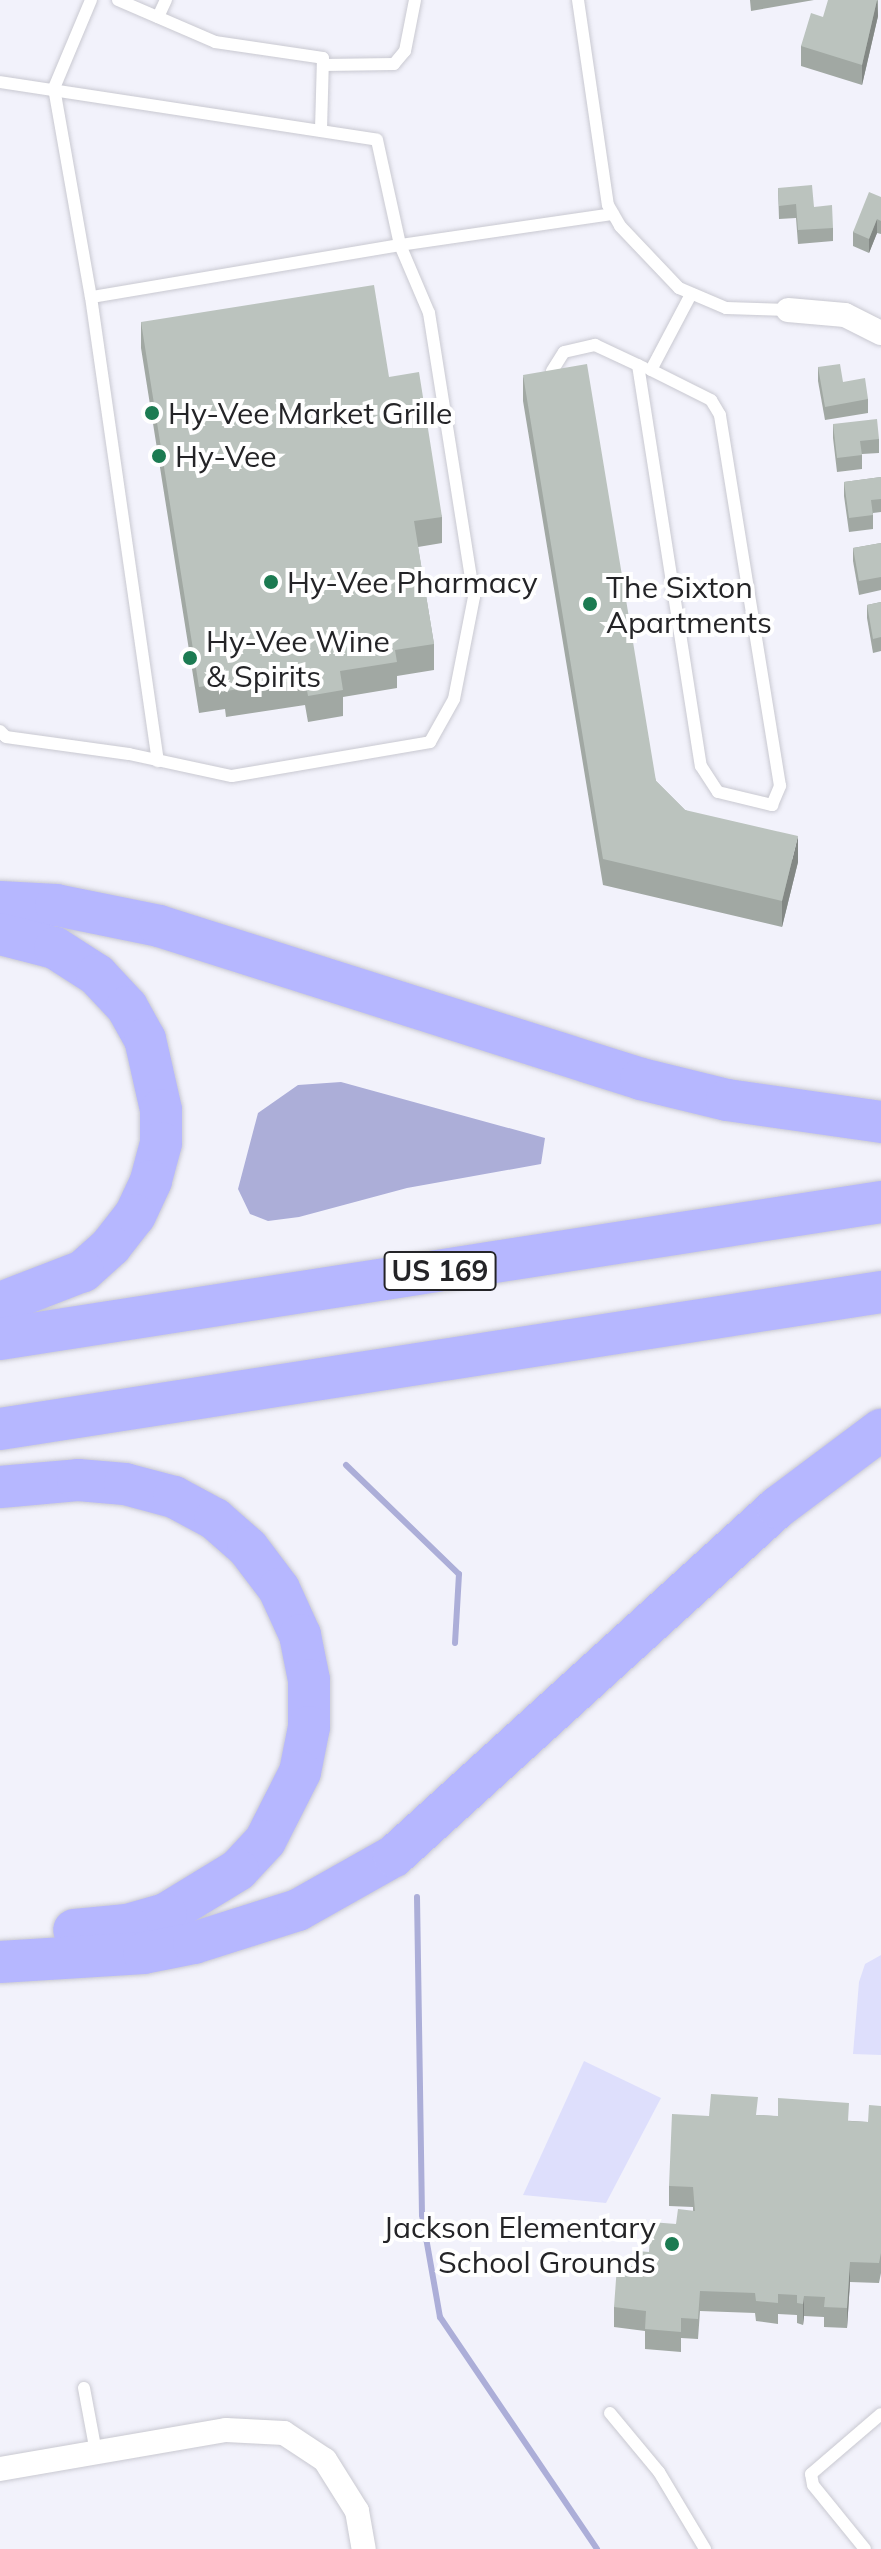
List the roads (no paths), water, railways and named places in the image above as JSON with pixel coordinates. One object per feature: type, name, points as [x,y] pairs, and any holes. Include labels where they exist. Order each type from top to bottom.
[{"type":"highway","points":[[0,902],[56,905],[159,926],[641,1079],[741,1103],[881,1122]]},
{"type":"highway","points":[[0,934],[55,948],[97,975],[127,1007],[145,1039],[161,1110],[161,1143],[151,1181],[135,1215],[111,1246],[83,1271],[0,1303]]},
{"type":"highway","name":"US 169","points":[[0,1339],[881,1202]]},
{"type":"highway","points":[[0,1429],[881,1292]]},
{"type":"highway","points":[[0,1962],[144,1953],[194,1943],[298,1910],[358,1878],[439,1820],[778,1507],[881,1430]]},
{"type":"highway","points":[[0,1487],[78,1480],[125,1484],[174,1497],[215,1519],[248,1548],[279,1589],[300,1635],[309,1680],[309,1727],[300,1772],[265,1841],[207,1893],[166,1914],[127,1925],[0,1933]]},
{"type":"street","points":[[788,310],[845,315],[881,333]]},
{"type":"street","points":[[0,2469],[226,2430],[284,2433],[325,2460],[357,2511],[364,2549]]},
{"type":"lane","points":[[91,0],[54,88],[91,297],[158,761]]},
{"type":"lane","points":[[118,0],[215,42],[323,58],[321,131]]},
{"type":"lane","points":[[158,17],[166,0]]},
{"type":"lane","points":[[324,65],[394,64],[405,51],[415,0]]},
{"type":"lane","points":[[578,0],[613,214],[644,256],[691,294],[726,308],[788,310]]},
{"type":"lane","points":[[0,82],[377,140],[400,245],[429,313],[474,597],[454,699],[430,742],[232,776],[6,737],[0,731]]},
{"type":"lane","points":[[91,297],[400,245],[613,214]]},
{"type":"lane","points":[[552,371],[564,352],[595,345],[645,368],[711,400],[720,415],[780,786],[772,805],[718,792],[701,766],[645,368],[691,294]]},
{"type":"lane","points":[[84,2388],[96,2452]]},
{"type":"lane","points":[[610,2413],[659,2472],[705,2549]]},
{"type":"lane","points":[[865,2549],[813,2485],[811,2474],[881,2414]]},
{"type":"waterway","points":[[346,1465],[459,1574],[455,1643]]},
{"type":"waterway","points":[[417,1897],[422,2215],[440,2317],[597,2549]]},
{"type":"place","name":"Hy-Vee Market Grille","points":[[152,413]]},
{"type":"place","name":"Hy-Vee","points":[[159,456]]},
{"type":"place","name":"Hy-Vee Pharmacy","points":[[271,582]]},
{"type":"place","name":"The Sixton Apartments","points":[[590,604]]},
{"type":"place","name":"Hy-Vee Wine & Spirits","points":[[190,658]]},
{"type":"place","name":"Jackson Elementary School Grounds","points":[[672,2244]]}]
